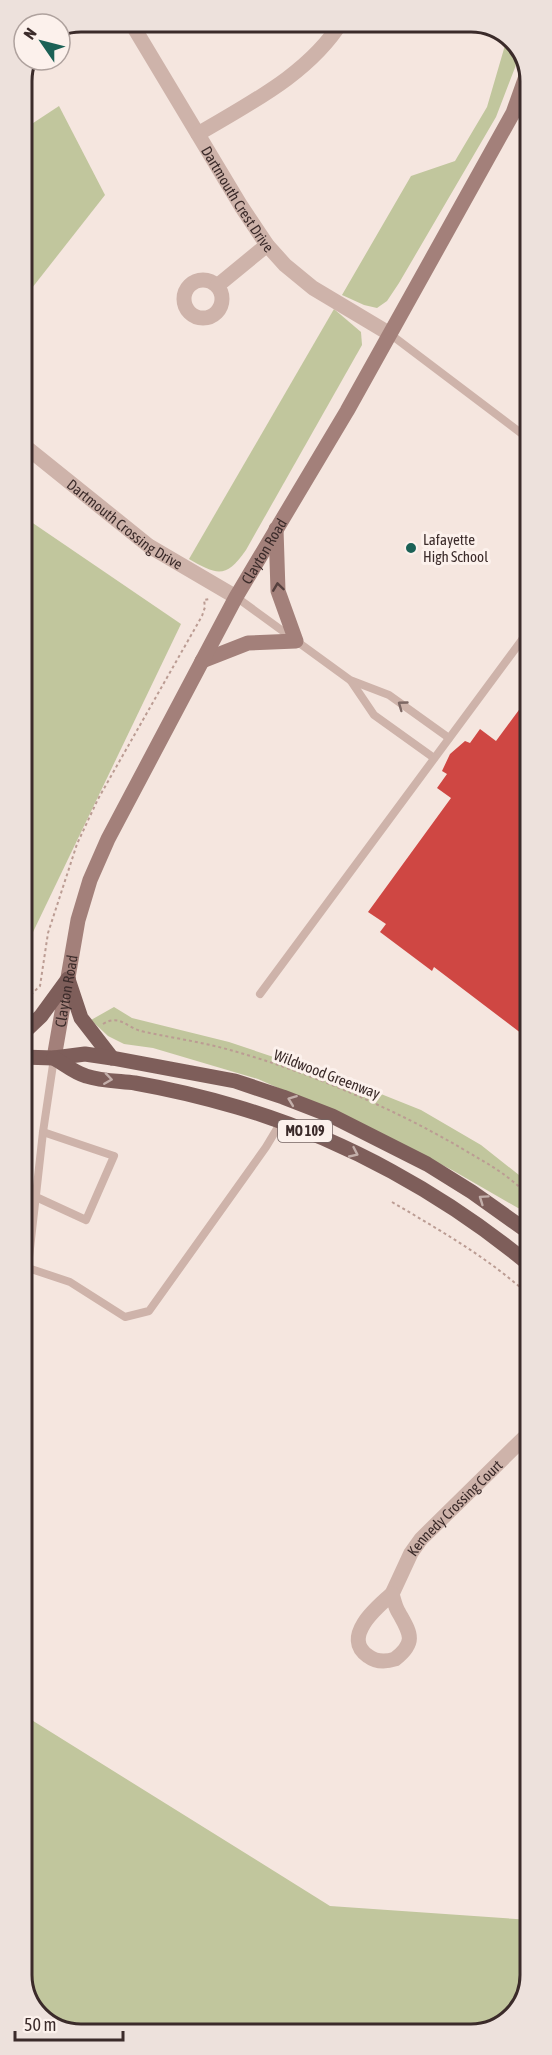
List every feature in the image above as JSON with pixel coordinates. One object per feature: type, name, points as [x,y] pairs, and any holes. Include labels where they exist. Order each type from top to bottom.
[{"type":"main road","name":"Clayton Road","points":[[54,1058],[78,920],[90,880],[108,839],[236,597],[390,334],[513,113],[520,93]]},
{"type":"main road","points":[[202,661],[248,643],[296,640],[278,591],[276,530]]},
{"type":"main road","points":[[32,1025],[68,979]]},
{"type":"main road","points":[[68,979],[81,1018],[112,1058]]},
{"type":"main road","name":"MO 109","points":[[32,1057],[54,1058],[86,1054],[112,1058],[235,1082],[283,1097],[380,1138],[472,1192],[520,1226]]},
{"type":"main road","name":"MO 109","points":[[54,1058],[85,1076],[186,1094],[281,1122],[359,1155],[451,1207],[518,1256]]},
{"type":"street","name":"Dartmouth Crest Drive","points":[[137,32],[241,206],[267,245],[285,265],[313,288],[390,334]]},
{"type":"street","points":[[198,134],[290,77],[318,52],[333,32]]},
{"type":"street","points":[[217,286],[267,245]]},
{"type":"street","name":"Dartmouth Crossing Drive","points":[[32,452],[149,546],[236,597]]},
{"type":"street","name":"Kennedy Crossing Court","points":[[392,1594],[411,1553],[421,1539],[520,1442]]},
{"type":"lane","points":[[390,334],[520,432]]},
{"type":"lane","points":[[236,597],[350,680],[389,695],[449,738]]},
{"type":"lane","points":[[260,994],[520,643]]},
{"type":"lane","points":[[350,680],[374,715],[434,758]]},
{"type":"lane","points":[[32,1232],[54,1058]]},
{"type":"lane","points":[[32,1269],[70,1282],[125,1317],[149,1311],[266,1147],[281,1122]]},
{"type":"lane","points":[[36,1197],[86,1220],[114,1156],[43,1132]]},
{"type":"path","points":[[32,993],[40,986],[41,967],[52,918],[69,865],[87,822],[202,616],[205,607],[204,600],[209,599]]},
{"type":"path","name":"Wildwood Greenway","points":[[97,1028],[112,1019],[117,1019],[140,1031],[231,1050],[335,1087],[385,1108],[447,1140],[506,1175],[520,1188]]},
{"type":"path","points":[[392,1202],[482,1257],[520,1287]]},
{"type":"green space","points":[[505,45],[517,63],[496,117],[399,283],[387,301],[377,308],[342,295],[411,176],[455,161],[487,107]]},
{"type":"green space","points":[[59,106],[105,195],[32,288],[32,124]]},
{"type":"green space","points":[[334,309],[361,332],[362,345],[246,550],[227,570],[214,571],[189,559]]},
{"type":"green space","points":[[32,522],[181,624],[32,934]]},
{"type":"green space","points":[[114,1007],[132,1018],[229,1042],[366,1088],[421,1110],[481,1145],[520,1176],[520,1208],[452,1170],[377,1132],[258,1079],[153,1048],[124,1044],[108,1036],[91,1020]]},
{"type":"green space","points":[[32,1720],[330,1906],[520,1919],[520,1984],[518,1990],[510,2004],[496,2017],[472,2024],[77,2023],[56,2017],[38,1999],[32,1984]]},
{"type":"building","points":[[520,709],[520,1032],[434,967],[432,971],[380,932],[386,924],[368,912],[451,798],[437,788],[447,774],[442,771],[450,754],[465,741],[470,743],[480,729],[496,741]]},
{"type":"place","name":"Lafayette High School","points":[[411,548]]}]
